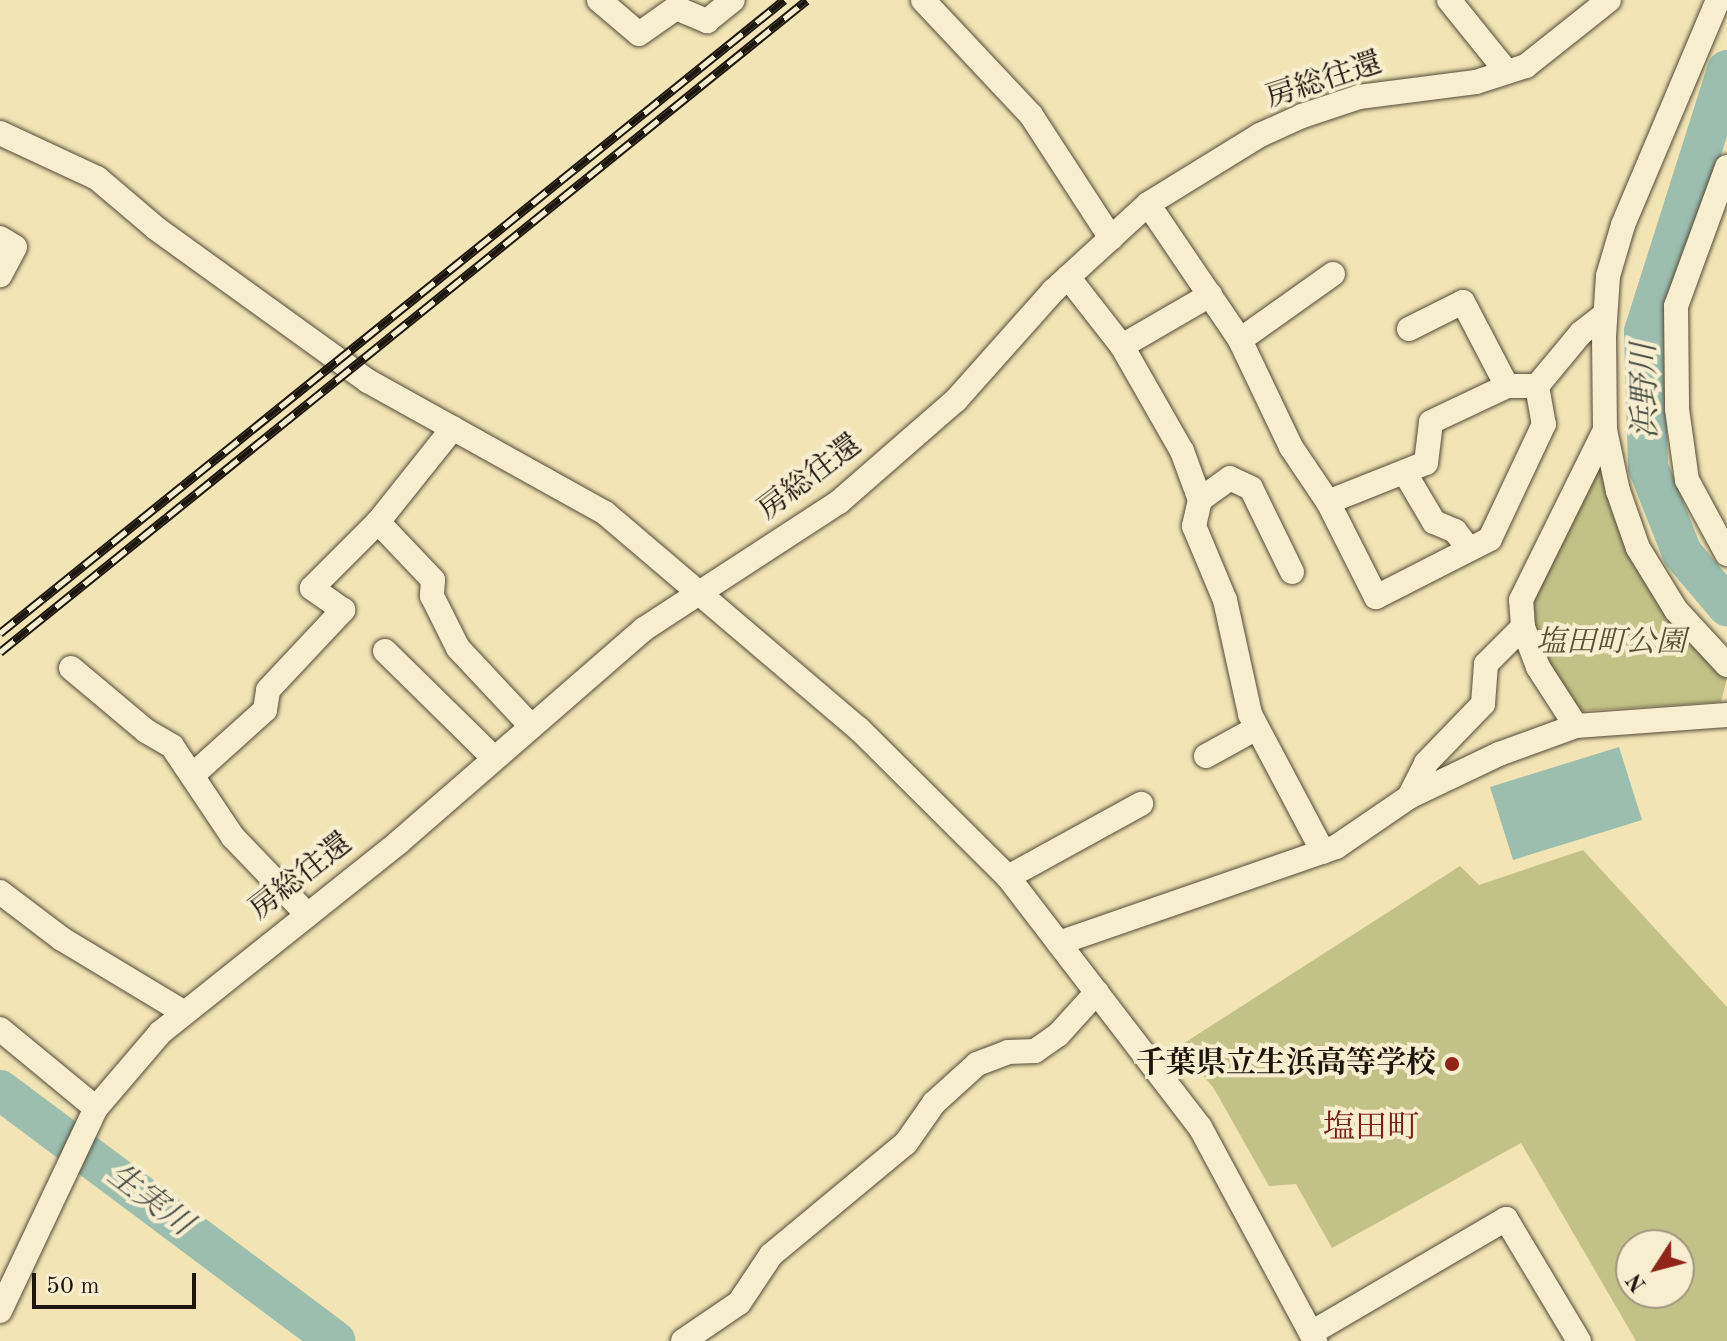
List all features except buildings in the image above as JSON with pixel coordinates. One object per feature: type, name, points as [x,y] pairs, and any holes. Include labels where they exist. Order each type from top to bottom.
[{"type":"street","points":[[599,0],[639,34],[676,8],[707,21],[733,0]]},
{"type":"street","points":[[923,0],[1031,115],[1111,238]]},
{"type":"street","points":[[1449,0],[1507,72]]},
{"type":"street","name":"房総往還","points":[[9,1262],[49,1200],[96,1108],[139,1054],[183,1012],[399,842],[493,757],[698,590],[839,502],[956,400],[1068,277],[1148,204],[1302,116],[1359,97],[1476,82],[1526,66],[1571,35],[1609,0]]},
{"type":"street","points":[[1716,2],[1623,225],[1604,315],[1605,430],[1618,491],[1638,548],[1676,610],[1727,665]]},
{"type":"street","points":[[0,133],[97,178],[157,229],[368,381],[605,513],[859,729],[1008,877],[1200,1127],[1313,1337],[1506,1219],[1579,1341]]},
{"type":"street","points":[[1727,167],[1676,306],[1677,409],[1687,480],[1727,554]]},
{"type":"street","points":[[1148,204],[1240,340],[1291,447],[1328,502],[1376,597],[1490,539],[1544,424],[1537,386]]},
{"type":"street","points":[[0,238],[15,247],[0,275]]},
{"type":"street","points":[[1240,340],[1333,274]]},
{"type":"street","points":[[1068,277],[1122,346],[1182,451],[1200,500],[1194,526],[1225,600],[1257,728],[1323,852]]},
{"type":"street","points":[[1122,346],[1210,295]]},
{"type":"street","points":[[1409,329],[1463,302],[1507,386]]},
{"type":"street","points":[[1537,386],[1581,333],[1604,315]]},
{"type":"street","points":[[1328,502],[1426,463],[1431,422],[1507,386],[1537,386]]},
{"type":"street","points":[[195,773],[265,710],[268,690],[343,610],[312,588],[378,522],[453,428]]},
{"type":"street","points":[[1576,726],[1538,667],[1523,627],[1521,600],[1605,430]]},
{"type":"street","points":[[1405,473],[1434,522],[1455,531],[1469,549]]},
{"type":"street","points":[[1200,500],[1230,478],[1251,488],[1292,572]]},
{"type":"street","points":[[378,522],[433,580],[432,596],[458,648],[531,726]]},
{"type":"street","points":[[1409,797],[1426,763],[1483,704],[1486,664],[1523,627]]},
{"type":"street","points":[[385,651],[493,757]]},
{"type":"street","points":[[71,668],[146,731],[172,746],[195,773],[233,837],[306,913]]},
{"type":"street","points":[[1059,943],[1323,852],[1409,797],[1499,754],[1576,726],[1727,715]]},
{"type":"street","points":[[1206,756],[1257,728]]},
{"type":"street","points":[[1008,877],[1141,804]]},
{"type":"street","points":[[0,892],[62,939],[183,1012]]},
{"type":"street","points":[[683,1341],[739,1303],[771,1255],[906,1143],[934,1103],[977,1064],[1008,1052],[1035,1051],[1058,1035],[1097,992]]},
{"type":"street","points":[[0,1029],[96,1108]]},
{"type":"street","points":[[0,1311],[9,1262]]},
{"type":"green space","name":"塩田町公園","points":[[1600,452],[1613,514],[1638,567],[1687,638],[1727,679],[1721,702],[1579,711],[1533,644],[1526,603]]},
{"type":"green space","name":"千葉県立生浜高等学校","points":[[1583,850],[1727,1007],[1727,1341],[1636,1341],[1617,1309],[1695,1309],[1695,1229],[1615,1229],[1615,1305],[1521,1143],[1332,1248],[1296,1184],[1269,1186],[1213,1087],[1178,1047],[1460,866],[1479,885]]},
{"type":"shaded area","points":[[1619,747],[1642,820],[1513,860],[1490,787]]},
{"type":"waterway","name":"浜野川","points":[[1727,70],[1644,331],[1648,467],[1682,553],[1727,606]]},
{"type":"waterway","name":"生実川","points":[[0,1090],[336,1341]]},
{"type":"railway","points":[[0,633],[784,0]]},
{"type":"railway","points":[[0,652],[807,0]]},
{"type":"place","name":"千葉県立生浜高等学校","points":[[1452,1064]]},
{"type":"district","name":"塩田町","points":[[1371,1129]]}]
